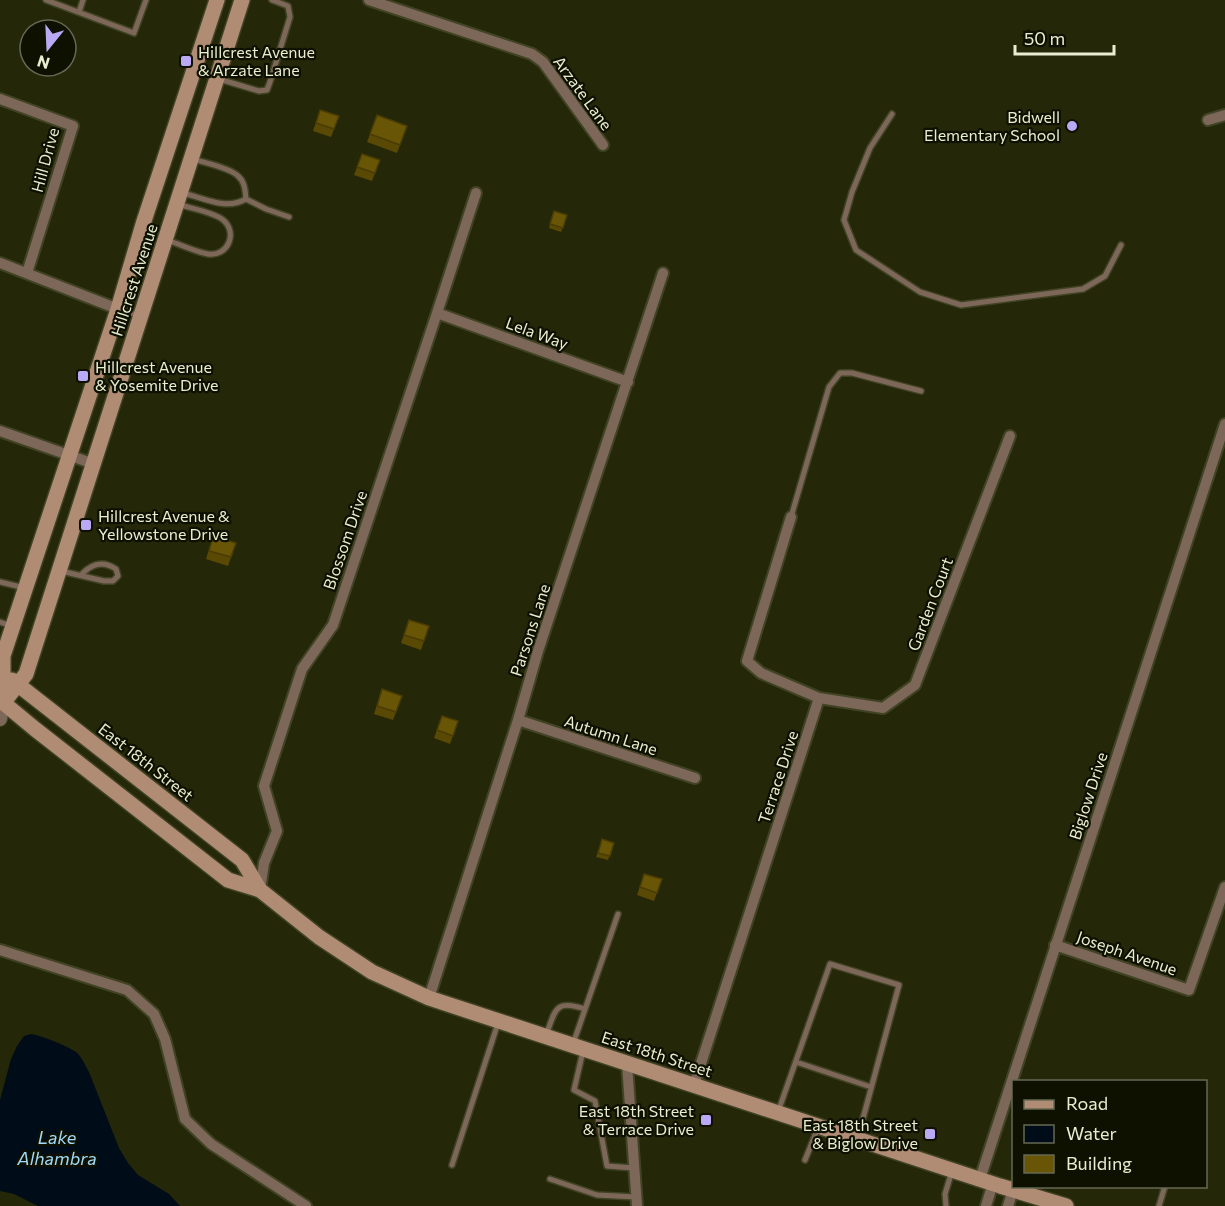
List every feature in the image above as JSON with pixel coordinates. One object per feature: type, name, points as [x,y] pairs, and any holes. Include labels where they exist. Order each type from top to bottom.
[{"type":"main road","name":"Hillcrest Avenue","points":[[2,701],[1,672],[7,624],[26,589],[217,0]]},
{"type":"main road","name":"Hillcrest Avenue","points":[[2,701],[26,674],[242,0]]},
{"type":"main road","name":"East 18th Street","points":[[1,672],[242,860],[260,890],[319,937],[372,972],[429,998],[1066,1206]]},
{"type":"main road","name":"East 18th Street","points":[[2,701],[228,880],[260,890]]},
{"type":"street","name":"Arzate Lane","points":[[369,0],[532,54],[543,62],[603,146]]},
{"type":"street","name":"Hill Drive","points":[[0,99],[73,126],[27,273]]},
{"type":"street","points":[[1208,120],[1225,115]]},
{"type":"street","name":"Blossom Drive","points":[[260,890],[264,863],[277,831],[264,786],[302,669],[333,625],[476,193]]},
{"type":"street","points":[[0,263],[118,309]]},
{"type":"street","name":"Parsons Lane","points":[[429,998],[548,622],[663,273]]},
{"type":"street","name":"Lela Way","points":[[437,313],[628,382]]},
{"type":"street","name":"Biglow Drive","points":[[1016,1080],[1055,945],[1225,424]]},
{"type":"street","points":[[0,431],[94,464]]},
{"type":"street","name":"Garden Court","points":[[819,698],[883,708],[915,686],[1010,435]]},
{"type":"street","points":[[791,517],[747,661],[761,673],[819,698]]},
{"type":"street","name":"Terrace Drive","points":[[694,1085],[819,698]]},
{"type":"street","name":"Hillcrest Avenue","points":[[0,719],[2,701]]},
{"type":"street","name":"Autumn Lane","points":[[518,720],[695,778]]},
{"type":"street","name":"Joseph Avenue","points":[[1055,945],[1189,990],[1225,887]]},
{"type":"street","points":[[0,950],[127,990],[154,1014],[165,1039],[185,1119],[211,1144],[301,1205]]},
{"type":"street","points":[[627,1064],[637,1201]]},
{"type":"street","name":"Biglow Drive","points":[[986,1206],[986,1181],[1012,1092]]},
{"type":"street","points":[[1008,1206],[1013,1190]]},
{"type":"lane","points":[[46,0],[134,33],[146,0]]},
{"type":"lane","points":[[79,12],[83,0]]},
{"type":"lane","points":[[217,78],[258,91],[267,90],[290,16],[288,6],[272,0]]},
{"type":"lane","points":[[892,114],[870,148],[852,192],[844,220],[856,250],[920,292],[961,304],[1083,289],[1105,276],[1121,244]]},
{"type":"lane","points":[[192,158],[238,175],[245,187],[246,199]]},
{"type":"lane","points":[[179,198],[226,205],[246,199]]},
{"type":"lane","points":[[166,240],[208,254],[217,254],[230,240],[229,225],[219,217],[179,198]]},
{"type":"lane","points":[[246,199],[289,217]]},
{"type":"lane","points":[[118,309],[141,317]]},
{"type":"lane","points":[[791,517],[829,387],[840,373],[852,373],[921,391]]},
{"type":"lane","points":[[59,571],[104,581],[113,581],[118,576],[116,568],[108,564],[89,567],[81,575]]},
{"type":"lane","points":[[0,582],[26,589]]},
{"type":"lane","points":[[618,914],[585,1009],[574,1090],[595,1101],[607,1166],[634,1168]]},
{"type":"lane","points":[[778,1113],[830,964],[899,985],[857,1138]]},
{"type":"lane","points":[[545,1037],[555,1011],[562,1005],[570,1004],[585,1009]]},
{"type":"lane","points":[[452,1165],[499,1021]]},
{"type":"lane","points":[[796,1062],[871,1087]]},
{"type":"lane","points":[[805,1160],[819,1126]]},
{"type":"lane","points":[[946,1206],[945,1194],[952,1170]]},
{"type":"lane","points":[[550,1179],[597,1195],[637,1201]]},
{"type":"lane","points":[[1159,1206],[1164,1188]]},
{"type":"water","name":"Lake Alhambra","points":[[31,1034],[60,1044],[78,1054],[89,1072],[119,1148],[128,1163],[138,1175],[169,1194],[180,1206],[38,1206],[14,1194],[0,1191],[0,1100],[11,1059],[17,1046],[24,1036]]},
{"type":"building","points":[[320,110],[339,116],[334,129],[316,123]]},
{"type":"building","points":[[377,115],[407,126],[400,145],[370,134]]},
{"type":"building","points":[[362,154],[380,160],[375,173],[357,167]]},
{"type":"building","points":[[554,211],[567,215],[563,228],[550,224]]},
{"type":"building","points":[[213,536],[236,543],[231,557],[209,551]]},
{"type":"building","points":[[409,620],[429,626],[424,641],[404,635]]},
{"type":"building","points":[[382,689],[402,696],[396,712],[377,706]]},
{"type":"building","points":[[442,716],[458,721],[453,736],[437,730]]},
{"type":"building","points":[[602,839],[614,843],[610,856],[598,853]]},
{"type":"building","points":[[644,874],[662,879],[657,893],[640,887]]},
{"type":"place","name":"Hillcrest Avenue & Arzate Lane","points":[[186,61]]},
{"type":"place","name":"Bidwell Elementary School","points":[[1072,126]]},
{"type":"place","name":"Hillcrest Avenue & Yosemite Drive","points":[[83,376]]},
{"type":"place","name":"Hillcrest Avenue & Yellowstone Drive","points":[[86,525]]},
{"type":"place","name":"East 18th Street & Terrace Drive","points":[[706,1120]]},
{"type":"place","name":"East 18th Street & Biglow Drive","points":[[930,1134]]}]
